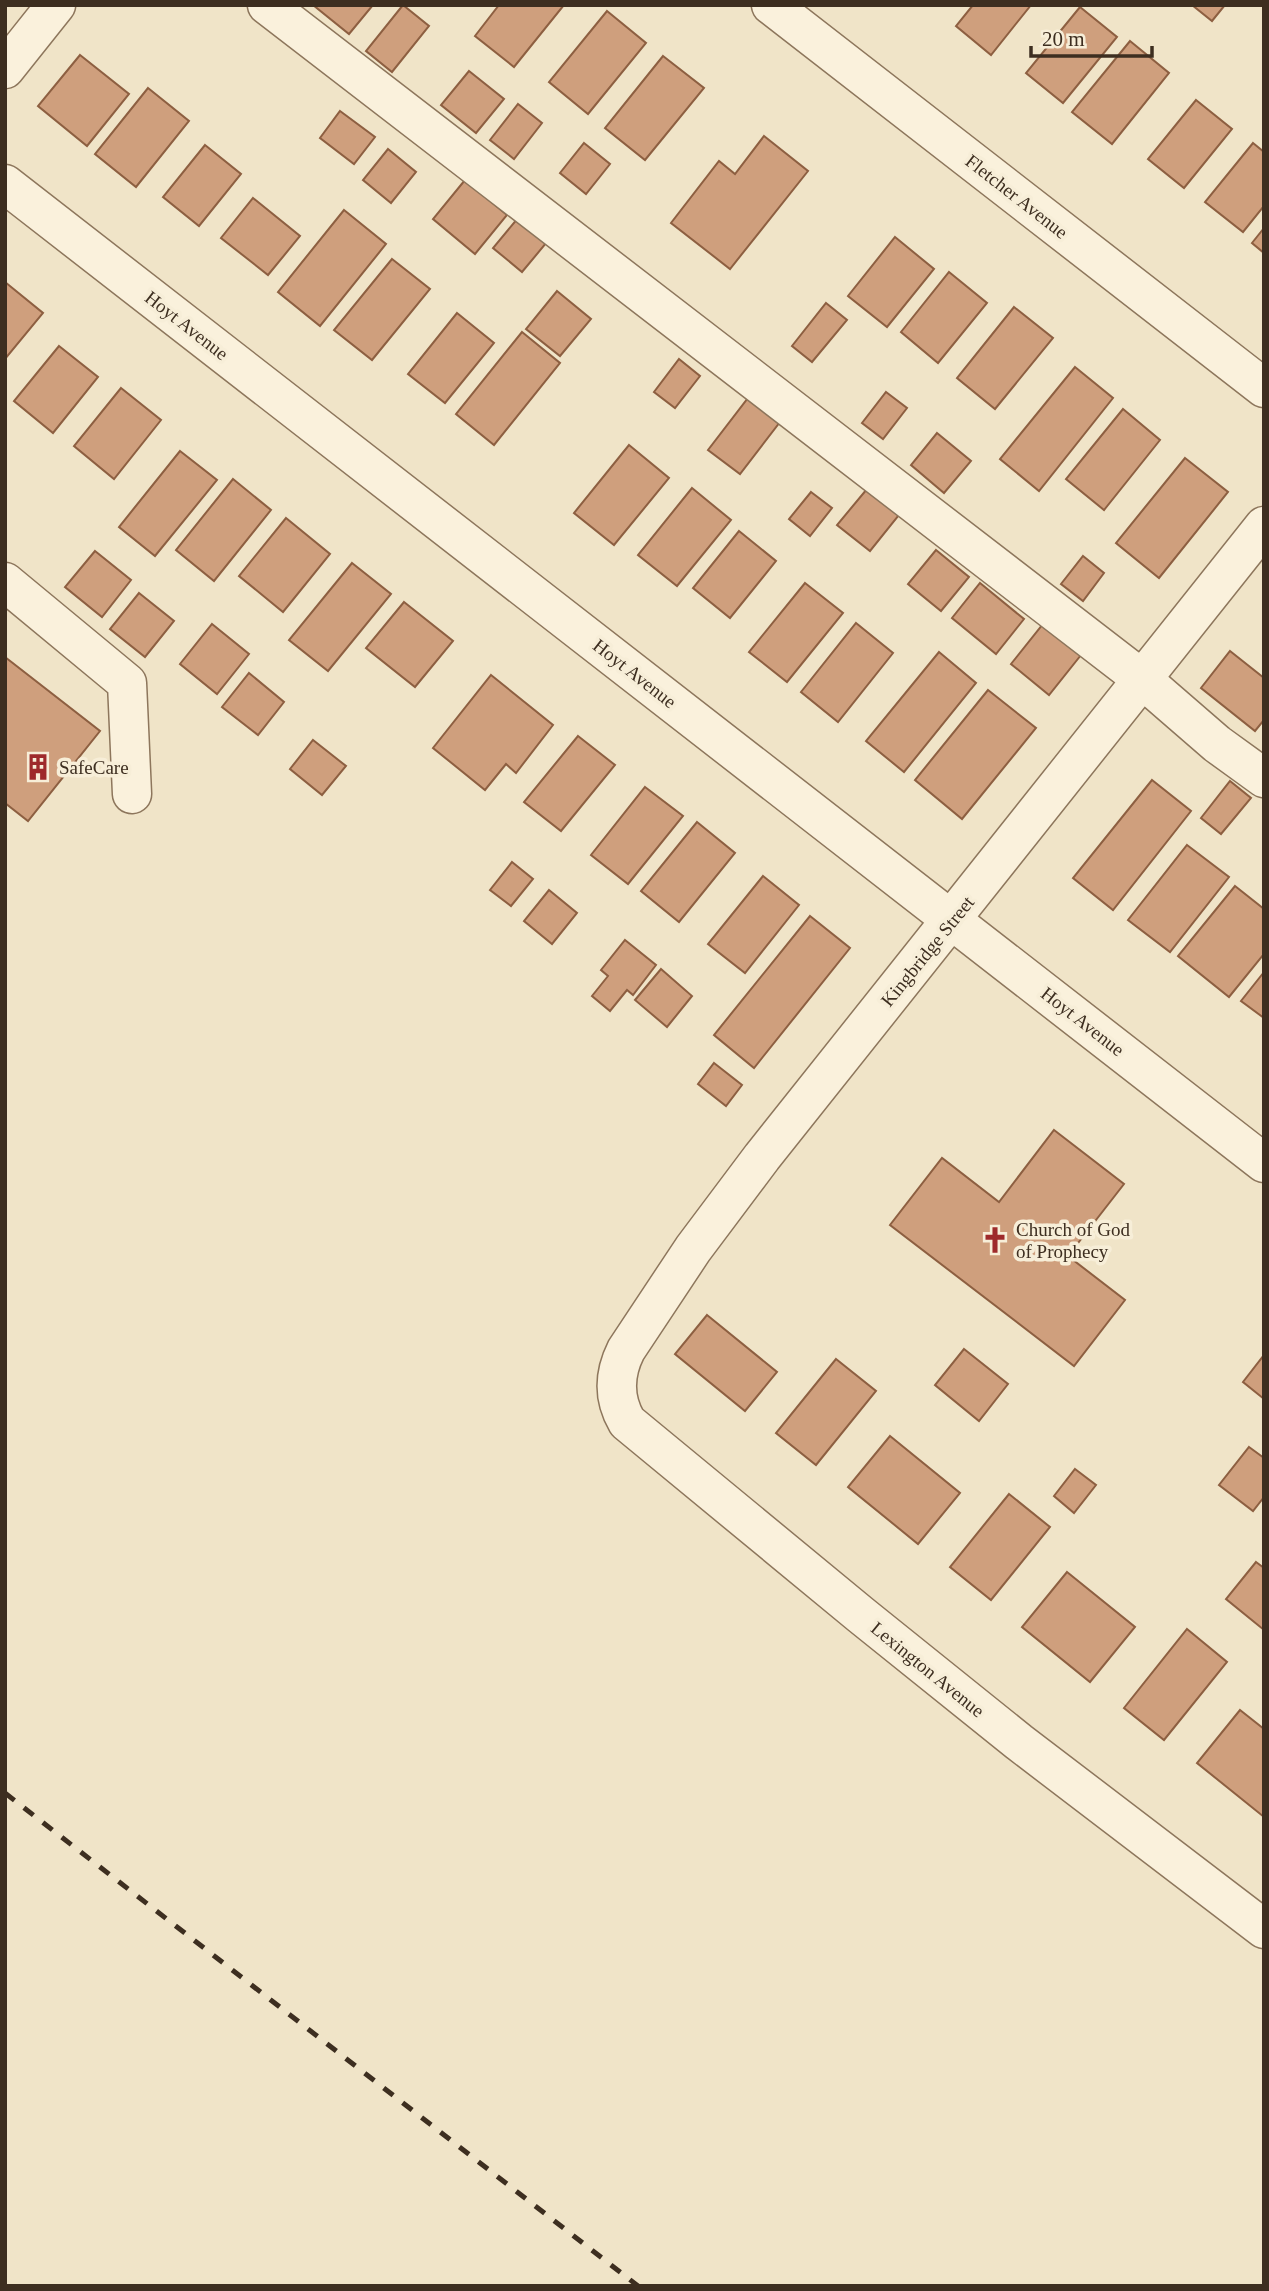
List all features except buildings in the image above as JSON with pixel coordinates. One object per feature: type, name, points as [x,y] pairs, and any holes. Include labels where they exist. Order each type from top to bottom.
[{"type":"street","points":[[5,69],[56,5]]},
{"type":"street","points":[[267,5],[1142,679],[1217,744],[1264,778]]},
{"type":"street","name":"Fletcher Avenue","points":[[771,5],[1264,388]]},
{"type":"street","name":"Hoyt Avenue","points":[[5,184],[1264,1163]]},
{"type":"street","name":"Kingbridge Street","points":[[615,1389],[618,1367],[626,1350],[693,1249],[762,1157],[1264,526]]},
{"type":"street","points":[[5,582],[127,683],[132,794]]},
{"type":"street","name":"Lexington Avenue","points":[[615,1389],[627,1422],[988,1717],[1264,1928]]},
{"type":"railway","points":[[5,1793],[638,2286]]},
{"type":"place","name":"SafeCare","points":[[38,767]]},
{"type":"place","name":"Church of God of Prophecy","points":[[995,1240]]}]
